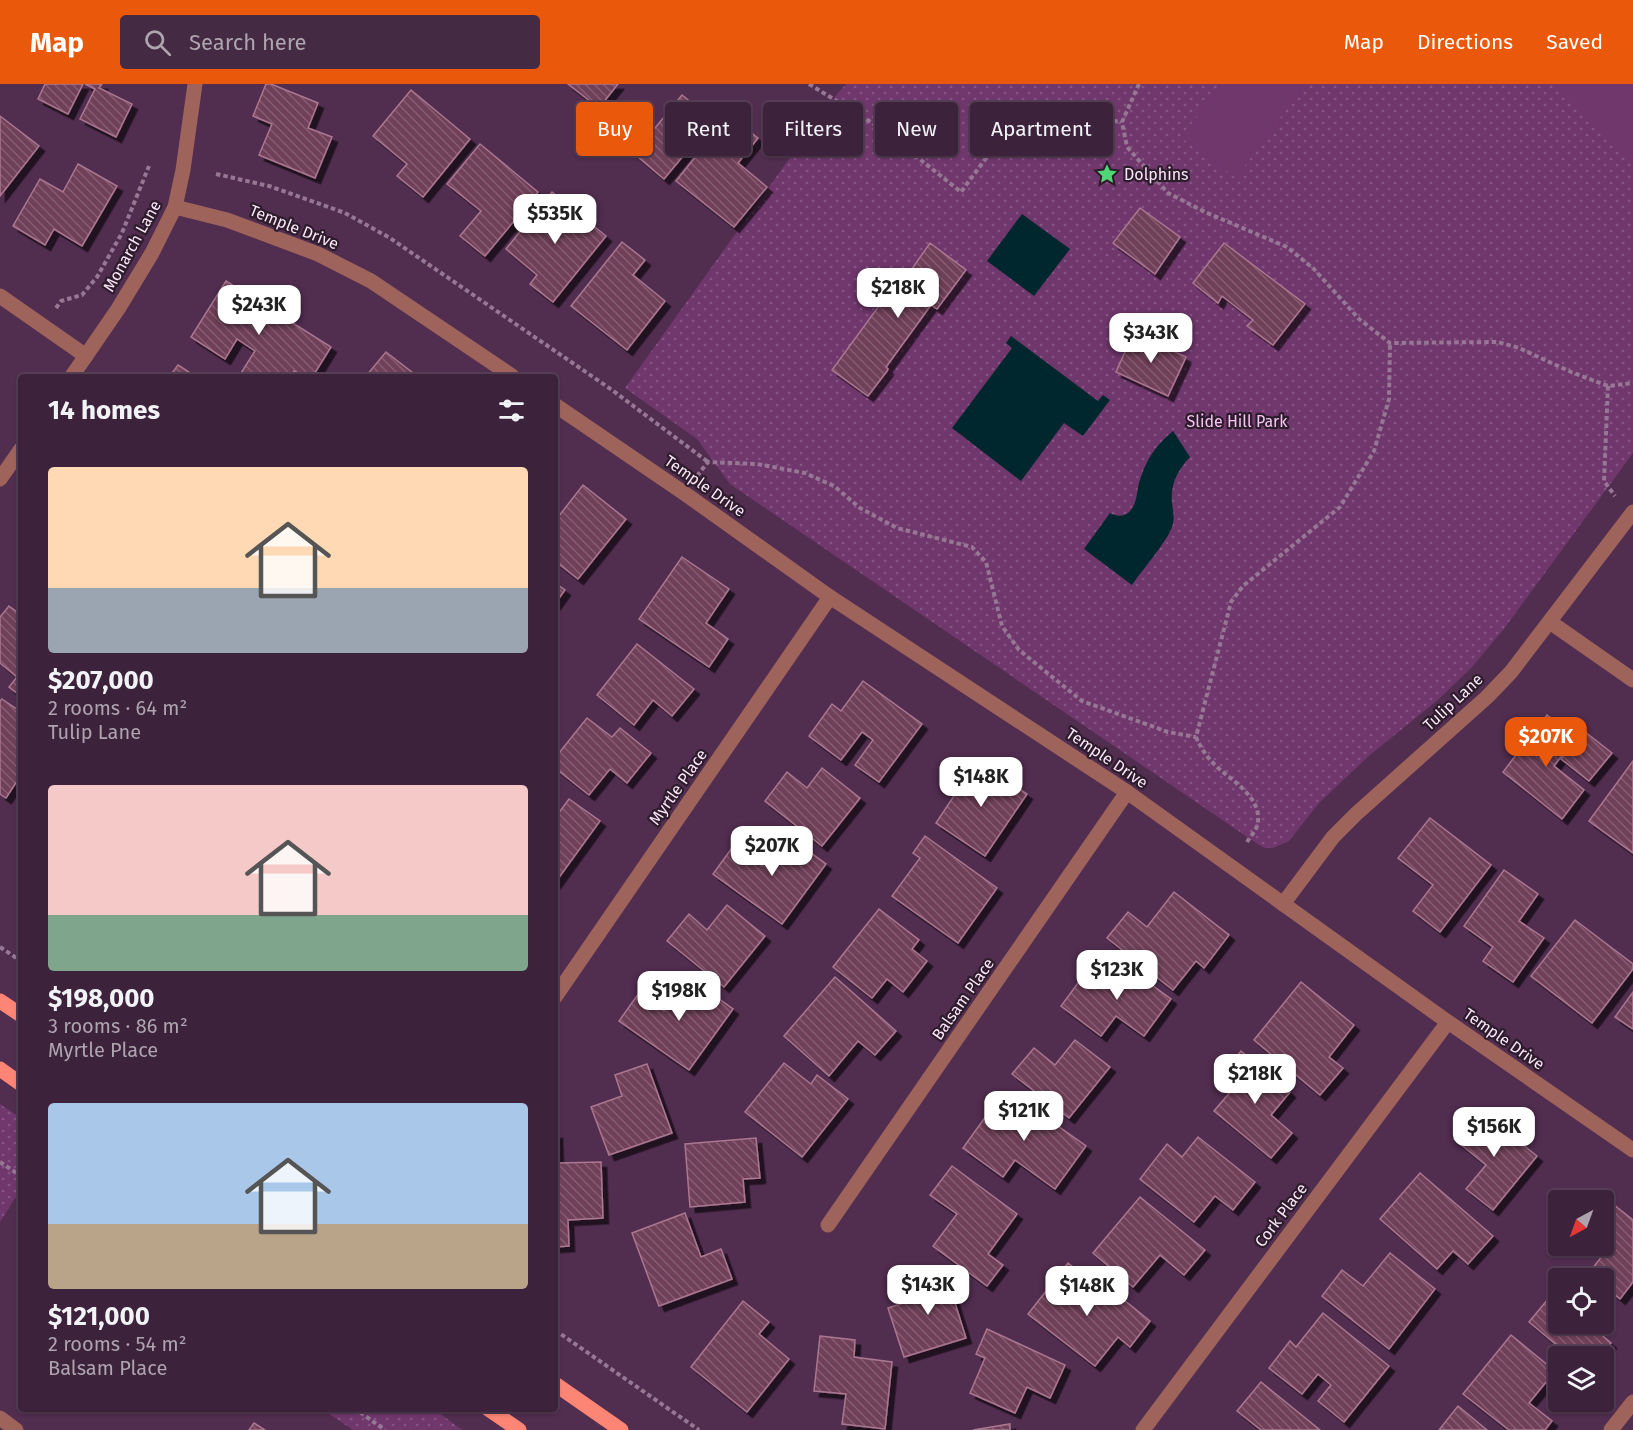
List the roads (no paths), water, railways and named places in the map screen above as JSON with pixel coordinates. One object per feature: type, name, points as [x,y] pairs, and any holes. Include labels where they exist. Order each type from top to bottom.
[{"type":"main road","points":[[0,1001],[18,1013]]},
{"type":"main road","points":[[0,1069],[18,1082]]},
{"type":"main road","points":[[558,1386],[621,1430]]},
{"type":"main road","points":[[491,1412],[511,1430]]},
{"type":"main road","points":[[492,1412],[519,1430]]},
{"type":"street","name":"Monarch Lane","points":[[73,374],[118,309],[152,253],[175,207],[183,170],[195,84]]},
{"type":"street","name":"Temple Drive","points":[[175,207],[227,220],[318,254],[371,281],[509,374]]},
{"type":"street","points":[[0,296],[86,356]]},
{"type":"street","name":"Temple Drive","points":[[558,407],[830,597],[1127,792],[1633,1150]]},
{"type":"street","points":[[0,479],[18,453]]},
{"type":"street","name":"Tulip Lane","points":[[1283,904],[1333,837],[1487,697],[1511,672],[1631,514]]},
{"type":"street","name":"Myrtle Place","points":[[558,993],[830,597]]},
{"type":"street","points":[[1550,622],[1633,680]]},
{"type":"street","name":"Balsam Place","points":[[828,1225],[1127,792]]},
{"type":"street","name":"Cork Place","points":[[1143,1430],[1449,1022]]},
{"type":"street","points":[[1611,1430],[1633,1402]]},
{"type":"street","points":[[0,1418],[16,1430]]},
{"type":"place","name":"Dolphins","points":[[1107,174]]},
{"type":"park label","name":"Slide Hill Park","points":[[1237,421]]}]
